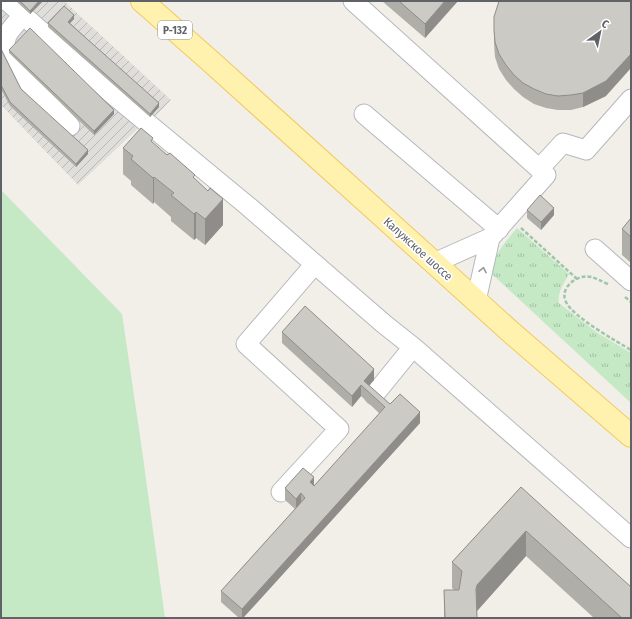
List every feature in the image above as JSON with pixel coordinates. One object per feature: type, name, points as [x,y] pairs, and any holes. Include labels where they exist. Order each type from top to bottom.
[{"type":"main road","name":"Калужское шоссе","points":[[142,1],[513,334],[631,436]]},
{"type":"street","points":[[7,1],[111,93],[249,207],[384,324],[414,347],[631,538]]},
{"type":"street","points":[[353,1],[546,175],[499,228],[434,263]]},
{"type":"street","points":[[24,15],[6,26],[4,46],[5,54],[8,61],[70,126]]},
{"type":"street","points":[[539,169],[563,143],[586,150],[631,99]]},
{"type":"street","points":[[364,114],[499,228]]},
{"type":"street","points":[[476,301],[499,228]]},
{"type":"street","points":[[595,249],[625,287]]},
{"type":"street","points":[[281,492],[339,429],[246,344],[315,264]]},
{"type":"street","points":[[374,395],[414,347]]},
{"type":"path","points":[[499,228],[577,279]]},
{"type":"path","points":[[609,284],[589,276],[577,279],[565,290],[564,295],[566,302],[578,315],[631,350]]},
{"type":"path","points":[[625,287],[631,302]]},
{"type":"shaded area","points":[[1,1],[64,1],[171,100],[150,122],[147,120],[78,185],[1,105]]},
{"type":"green space","points":[[1,190],[122,314],[165,618],[1,618]]},
{"type":"green space","points":[[517,228],[569,274],[560,292],[559,303],[596,332],[631,353],[631,403],[493,275],[493,268],[500,249]]},
{"type":"building","points":[[20,1],[39,1],[30,11]]},
{"type":"building","points":[[399,1],[445,1],[425,24]]},
{"type":"building","points":[[499,1],[631,1],[631,54],[606,81],[583,93],[558,96],[546,94],[523,83],[514,75],[499,54],[495,42],[494,17]]},
{"type":"building","points":[[64,6],[74,15],[68,22],[159,103],[150,114],[48,23]]},
{"type":"building","points":[[30,28],[114,110],[94,131],[9,50]]},
{"type":"building","points":[[1,49],[21,89],[88,150],[76,164],[10,102],[1,85]]},
{"type":"building","points":[[141,128],[153,138],[151,141],[167,155],[170,153],[195,175],[193,177],[208,191],[210,188],[223,199],[205,219],[196,212],[194,214],[171,195],[174,193],[154,177],[153,178],[131,159],[133,156],[123,148]]},
{"type":"building","points":[[540,195],[554,208],[541,222],[527,210]]},
{"type":"building","points":[[631,218],[631,237],[622,229]]},
{"type":"building","points":[[305,306],[374,369],[364,381],[390,404],[400,394],[420,412],[242,609],[221,591],[305,498],[301,493],[296,499],[285,488],[303,468],[314,477],[310,482],[314,486],[385,407],[361,385],[352,396],[282,332]]},
{"type":"building","points":[[521,487],[631,587],[631,618],[622,618],[526,531],[477,585],[477,618],[445,618],[444,590],[459,590],[462,571],[452,562]]}]
